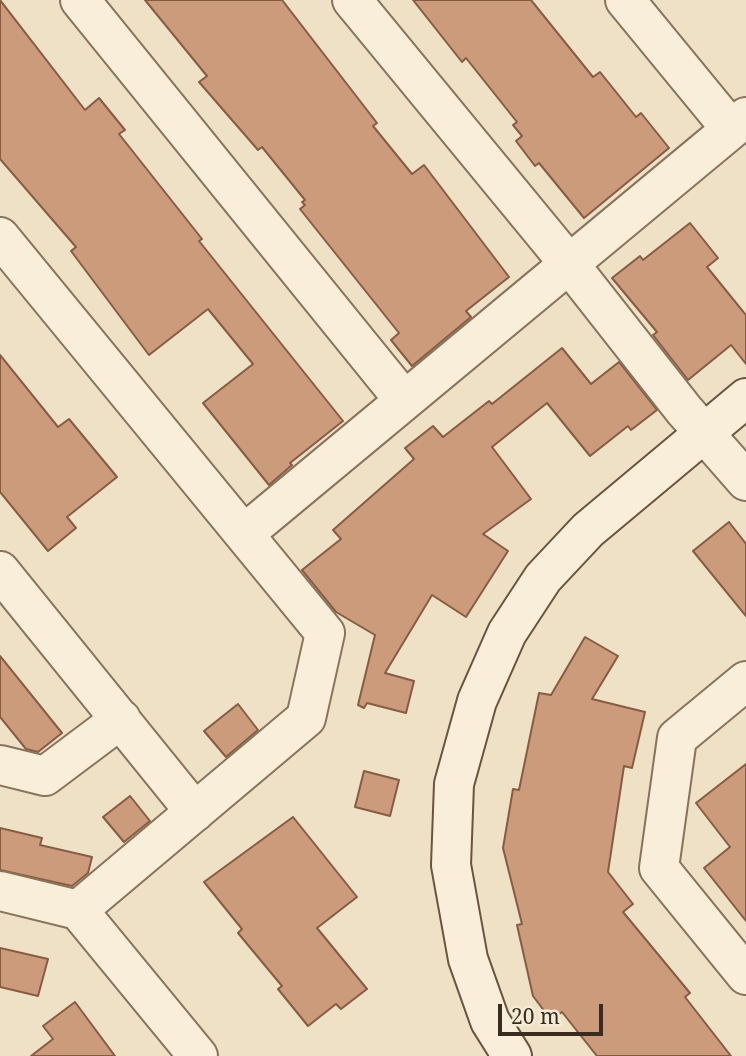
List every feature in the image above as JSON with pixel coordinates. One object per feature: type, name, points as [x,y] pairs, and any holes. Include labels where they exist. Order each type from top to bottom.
[{"type":"street","points":[[80,0],[404,400]]},
{"type":"street","points":[[352,0],[746,481]]},
{"type":"street","points":[[244,534],[738,123],[625,0]]},
{"type":"street","points":[[0,237],[325,633],[306,719],[78,910]]},
{"type":"street","points":[[512,1056],[490,1021],[468,958],[451,865],[454,784],[477,701],[507,633],[543,578],[588,530],[746,398]]},
{"type":"street","points":[[0,571],[195,812]]},
{"type":"street","points":[[746,681],[677,738],[659,869],[746,975]]},
{"type":"street","points":[[0,765],[44,776],[121,719]]},
{"type":"street","points":[[0,891],[78,910],[198,1056]]},
{"type":"building","points":[[0,0],[85,110],[99,98],[125,130],[119,134],[202,239],[199,241],[343,421],[290,463],[292,465],[269,485],[203,403],[253,364],[208,309],[149,355],[71,251],[76,247],[0,159]]},
{"type":"building","points":[[145,0],[282,0],[377,123],[373,126],[412,174],[424,165],[509,277],[466,311],[471,317],[412,366],[391,340],[399,333],[300,209],[305,205],[302,202],[305,200],[262,147],[258,150],[199,82],[207,76]]},
{"type":"building","points":[[413,0],[531,0],[593,77],[600,72],[636,117],[641,113],[669,148],[584,218],[539,163],[535,166],[516,141],[522,136],[513,125],[517,122],[466,58],[462,62]]},
{"type":"building","points":[[690,223],[718,258],[707,267],[746,315],[746,364],[731,345],[688,380],[653,335],[657,332],[612,278],[640,256],[643,260]]},
{"type":"building","points":[[562,348],[591,384],[619,362],[657,410],[631,430],[628,426],[590,456],[547,403],[492,447],[531,499],[483,534],[508,551],[466,617],[432,595],[385,673],[414,681],[406,713],[367,703],[364,708],[358,705],[375,635],[336,612],[302,570],[341,539],[333,530],[414,459],[405,448],[433,426],[443,437],[489,401],[492,404]]},
{"type":"building","points":[[0,355],[58,427],[69,419],[117,477],[67,517],[76,528],[48,551],[0,492]]},
{"type":"building","points":[[729,522],[746,544],[746,616],[693,551]]},
{"type":"building","points":[[585,637],[618,656],[592,699],[645,712],[632,768],[624,766],[608,872],[633,904],[623,912],[690,993],[685,997],[731,1056],[597,1056],[562,1012],[551,1020],[533,996],[517,925],[522,924],[503,848],[513,789],[519,790],[539,693],[551,695]]},
{"type":"building","points":[[0,656],[62,733],[38,752],[26,749],[0,717]]},
{"type":"building","points":[[238,704],[258,730],[226,757],[204,731]]},
{"type":"building","points":[[746,764],[746,921],[704,868],[730,847],[696,803]]},
{"type":"building","points":[[364,771],[399,780],[390,816],[355,807]]},
{"type":"building","points":[[130,796],[150,821],[124,842],[103,817]]},
{"type":"building","points":[[293,817],[357,897],[317,928],[367,989],[341,1009],[336,1004],[308,1026],[278,989],[282,986],[238,933],[242,929],[204,882]]},
{"type":"building","points":[[0,828],[42,838],[40,845],[92,857],[88,873],[72,886],[0,870]]},
{"type":"building","points":[[0,948],[48,959],[38,996],[0,987]]},
{"type":"building","points":[[75,1002],[115,1056],[31,1056],[53,1039],[43,1026]]}]
